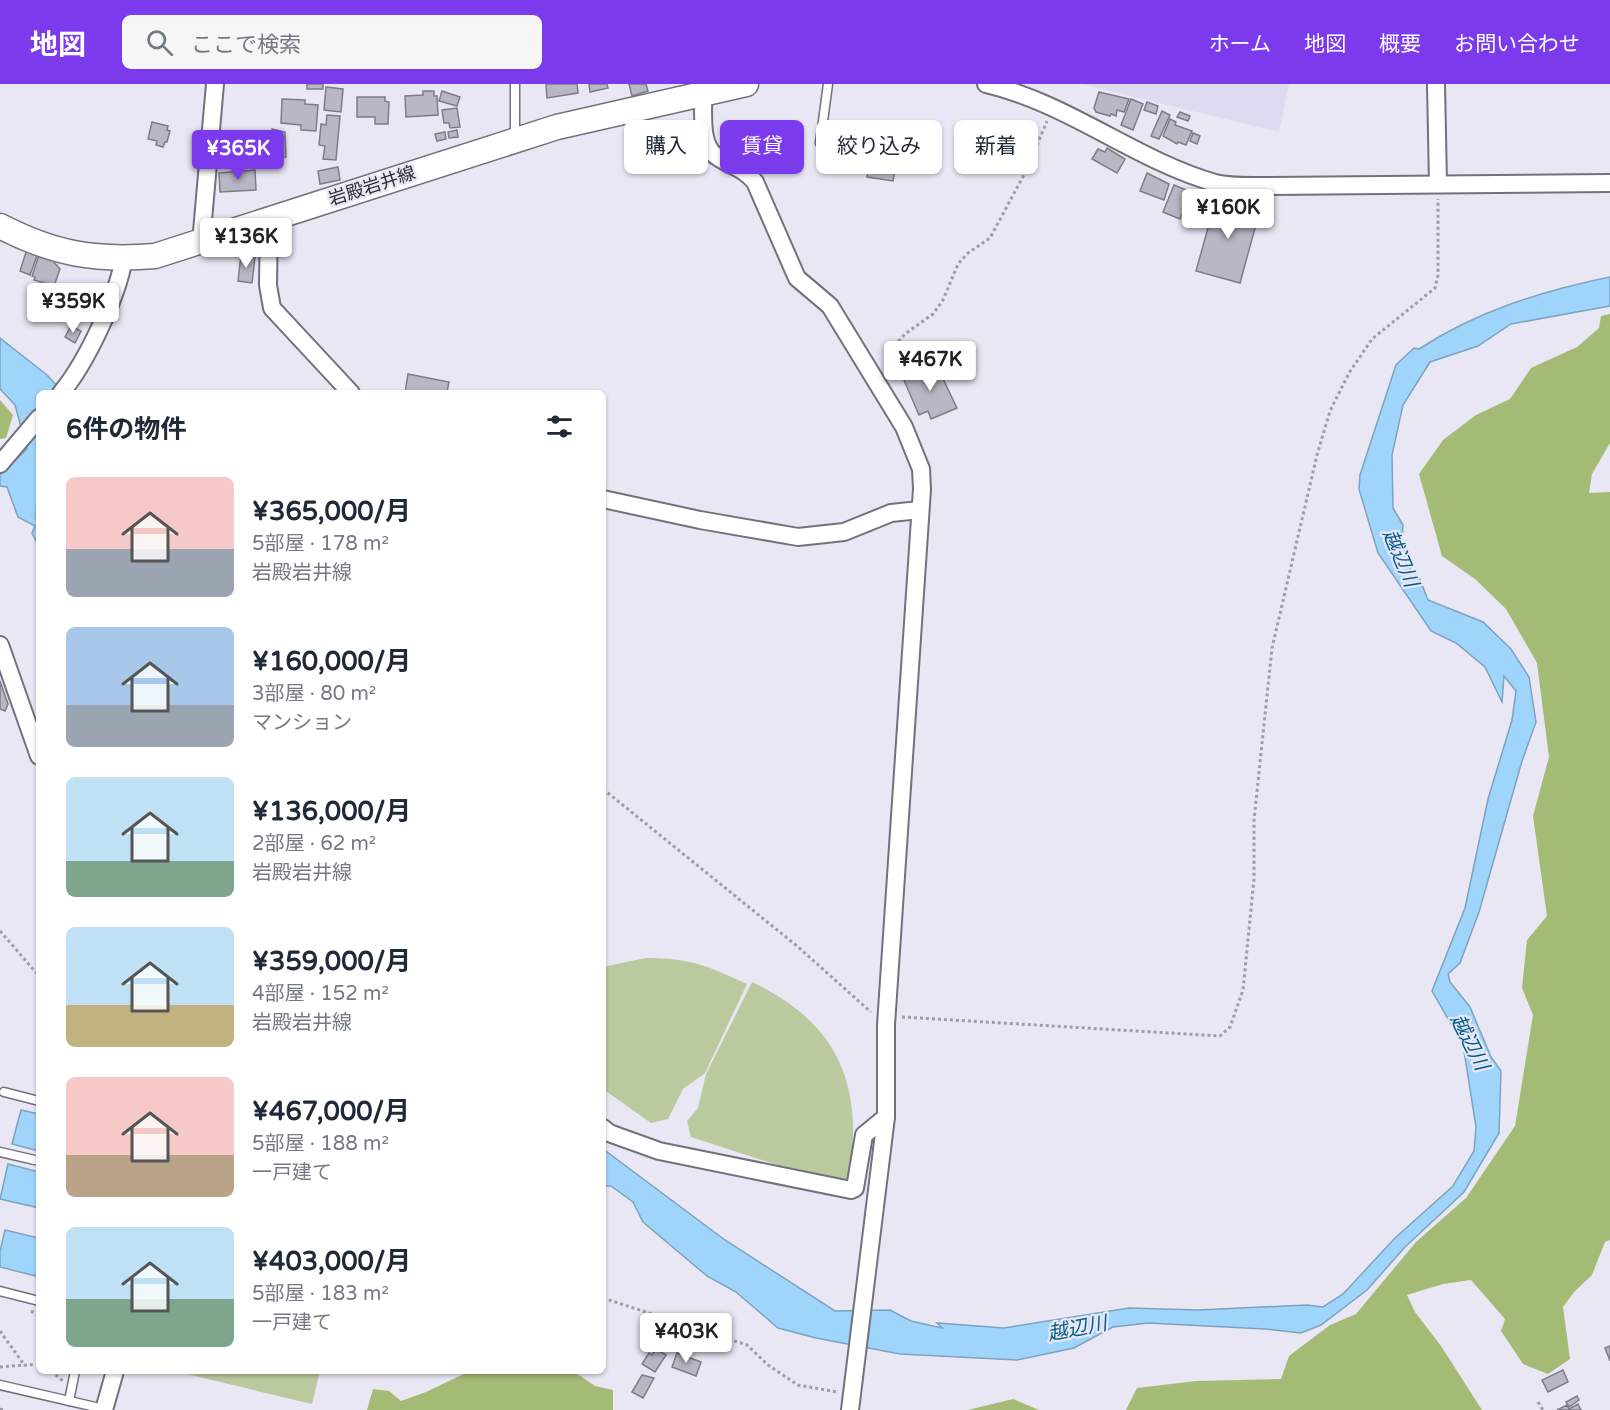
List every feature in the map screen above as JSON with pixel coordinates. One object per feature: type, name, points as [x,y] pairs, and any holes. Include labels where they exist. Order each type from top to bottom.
[{"type":"main road","name":"岩殿岩井線","points":[[0,226],[43,245],[82,256],[124,258],[155,256],[515,140],[591,118],[707,90],[746,84]]},
{"type":"street","points":[[201,243],[215,84]]},
{"type":"street","points":[[986,84],[1009,89],[1054,108],[1182,171],[1218,184],[1266,186],[1610,183]]},
{"type":"street","points":[[1436,84],[1438,184]]},
{"type":"street","points":[[707,90],[705,138],[710,150],[747,171],[755,182],[797,278],[830,306],[904,426],[921,469],[887,1021],[886,1117],[851,1402]]},
{"type":"street","points":[[269,218],[268,285],[272,308],[348,390]]},
{"type":"street","points":[[65,388],[82,364],[121,275],[124,258]]},
{"type":"street","points":[[0,464],[36,422]]},
{"type":"street","points":[[606,500],[700,520],[798,537],[844,532],[891,513],[920,510]]},
{"type":"street","points":[[0,645],[36,747]]},
{"type":"street","points":[[606,1130],[660,1151],[851,1190],[855,1188],[864,1135],[886,1117]]},
{"type":"street","points":[[104,1409],[114,1374]]},
{"type":"lane","points":[[515,84],[515,140]]},
{"type":"lane","points":[[823,120],[828,84]]},
{"type":"lane","points":[[4,1092],[36,1100]]},
{"type":"lane","points":[[0,1152],[36,1160]]},
{"type":"lane","points":[[0,1291],[36,1300]]},
{"type":"lane","points":[[69,1401],[74,1374]]},
{"type":"lane","points":[[0,1385],[104,1409]]},
{"type":"path","points":[[881,387],[893,347],[904,334],[933,314],[943,300],[958,264],[968,253],[990,238],[1026,171],[1054,108]]},
{"type":"path","points":[[606,791],[887,1021],[1220,1036],[1230,1027],[1243,990],[1254,879],[1254,820],[1272,648],[1298,533],[1330,411],[1349,373],[1372,339],[1435,288],[1438,275],[1438,184]]},
{"type":"path","points":[[0,931],[36,973]]},
{"type":"path","points":[[606,1299],[747,1345],[768,1365],[798,1385],[851,1402]]},
{"type":"path","points":[[0,1331],[25,1366]]},
{"type":"path","points":[[0,1367],[36,1364]]},
{"type":"path","points":[[1538,1402],[1543,1410]]},
{"type":"shaded area","points":[[1081,84],[1289,84],[1279,132]]},
{"type":"green space","points":[[1610,314],[1610,443],[1592,474],[1589,493],[1610,492],[1610,1240],[1605,1242],[1592,1275],[1574,1292],[1563,1307],[1570,1359],[1548,1374],[1523,1364],[1501,1331],[1505,1319],[1471,1280],[1443,1284],[1407,1295],[1415,1312],[1441,1346],[1482,1410],[1126,1410],[1137,1388],[1196,1381],[1281,1379],[1289,1356],[1330,1325],[1356,1314],[1416,1242],[1466,1198],[1515,1126],[1533,1015],[1522,988],[1527,940],[1547,916],[1533,816],[1549,757],[1537,663],[1506,609],[1475,579],[1442,556],[1419,474],[1443,440],[1476,415],[1510,399],[1531,368],[1577,347],[1599,328],[1601,316]]},
{"type":"green space","points":[[0,400],[13,415],[6,438],[0,439]]},
{"type":"green space","points":[[646,958],[687,961],[721,972],[747,984],[705,1073],[683,1089],[668,1119],[651,1123],[606,1091],[606,966]]},
{"type":"green space","points":[[752,982],[782,999],[807,1018],[826,1039],[840,1063],[849,1089],[853,1118],[848,1183],[842,1186],[691,1137],[687,1121],[698,1108],[706,1074]]},
{"type":"green space","points":[[187,1374],[319,1374],[312,1404]]},
{"type":"green space","points":[[464,1374],[577,1374],[595,1386],[613,1390],[613,1410],[367,1410],[373,1389],[389,1391],[401,1401]]},
{"type":"green space","points":[[1013,1399],[1039,1410],[968,1410]]},
{"type":"water","name":"越辺川","points":[[1610,277],[1610,306],[1511,324],[1478,346],[1430,362],[1403,405],[1392,455],[1393,508],[1403,525],[1402,543],[1411,571],[1419,577],[1428,600],[1483,622],[1511,649],[1529,677],[1536,722],[1522,761],[1479,912],[1460,963],[1448,974],[1450,982],[1470,1007],[1491,1057],[1501,1071],[1499,1133],[1464,1192],[1405,1247],[1367,1290],[1321,1325],[1301,1333],[1148,1323],[1113,1327],[1074,1348],[1017,1360],[900,1354],[816,1338],[778,1328],[736,1292],[707,1276],[643,1222],[633,1202],[611,1186],[606,1186],[606,1151],[725,1240],[835,1311],[890,1310],[911,1321],[942,1328],[937,1323],[1004,1328],[1129,1308],[1198,1310],[1307,1305],[1323,1307],[1343,1294],[1395,1238],[1453,1186],[1474,1151],[1476,1127],[1463,1045],[1432,991],[1465,908],[1488,799],[1512,720],[1516,691],[1504,676],[1502,702],[1485,667],[1456,643],[1431,631],[1378,553],[1359,489],[1360,475],[1396,365],[1414,348],[1419,349],[1487,313],[1560,289]]},
{"type":"water","points":[[0,338],[47,375],[61,390],[36,390],[36,541],[32,533],[35,526],[18,517],[7,487],[0,486],[0,475],[27,449],[15,405],[0,389]]},
{"type":"water","points":[[21,1110],[36,1113],[36,1150],[12,1144]]},
{"type":"water","points":[[8,1164],[36,1171],[36,1207],[0,1199]]},
{"type":"water","points":[[5,1230],[36,1237],[36,1276],[0,1267],[0,1251]]},
{"type":"building","points":[[307,84],[323,84],[323,89],[307,89]]},
{"type":"building","points":[[546,84],[577,84],[578,93],[547,98]]},
{"type":"building","points":[[589,84],[607,84],[608,88],[590,92]]},
{"type":"building","points":[[629,84],[646,84],[648,91],[632,96]]},
{"type":"building","points":[[326,87],[343,89],[341,112],[324,110]]},
{"type":"building","points":[[423,91],[434,91],[434,96],[437,96],[438,115],[406,117],[405,96],[423,95]]},
{"type":"building","points":[[442,91],[460,97],[457,106],[439,101]]},
{"type":"building","points":[[1099,92],[1129,99],[1124,112],[1117,110],[1116,116],[1111,114],[1110,116],[1096,112],[1094,108]]},
{"type":"building","points":[[357,97],[385,97],[385,101],[389,102],[388,124],[375,124],[375,117],[357,117]]},
{"type":"building","points":[[282,99],[305,100],[305,104],[318,105],[316,131],[301,130],[301,125],[281,123]]},
{"type":"building","points":[[1131,99],[1143,104],[1133,130],[1121,125]]},
{"type":"building","points":[[1147,102],[1158,106],[1156,114],[1144,110]]},
{"type":"building","points":[[457,108],[460,127],[450,128],[449,123],[444,123],[442,110]]},
{"type":"building","points":[[1162,111],[1170,115],[1159,139],[1151,136]]},
{"type":"building","points":[[1180,112],[1190,116],[1188,121],[1177,117]]},
{"type":"building","points":[[327,115],[340,116],[336,160],[323,159],[325,146],[319,145],[321,124],[326,125]]},
{"type":"building","points":[[1170,119],[1176,122],[1175,125],[1192,131],[1186,145],[1178,142],[1177,144],[1163,136]]},
{"type":"building","points":[[152,122],[168,126],[167,130],[170,131],[163,147],[156,145],[157,141],[148,139]]},
{"type":"building","points":[[272,129],[285,132],[286,157],[273,157]]},
{"type":"building","points":[[457,130],[458,137],[449,138],[448,132]]},
{"type":"building","points":[[445,132],[446,139],[437,141],[435,134]]},
{"type":"building","points":[[1193,133],[1200,136],[1197,144],[1190,141]]},
{"type":"building","points":[[1107,148],[1125,159],[1117,173],[1092,159],[1098,149],[1105,152]]},
{"type":"building","points":[[338,167],[340,180],[320,184],[318,171]]},
{"type":"building","points":[[255,170],[256,190],[220,192],[219,173]]},
{"type":"building","points":[[1147,173],[1169,184],[1164,200],[1140,191]]},
{"type":"building","points":[[867,174],[894,174],[893,181],[867,177]]},
{"type":"building","points":[[1174,185],[1191,192],[1180,219],[1163,212]]},
{"type":"building","points":[[1213,197],[1260,210],[1240,283],[1196,271],[1211,217],[1207,216]]},
{"type":"building","points":[[27,249],[38,253],[30,275],[20,271]]},
{"type":"building","points":[[39,255],[52,260],[60,269],[54,286],[34,280],[35,277],[32,276]]},
{"type":"building","points":[[241,255],[255,257],[252,283],[238,281]]},
{"type":"building","points":[[71,326],[81,331],[75,343],[65,337]]},
{"type":"building","points":[[936,364],[957,408],[931,419],[928,411],[919,415],[903,378]]},
{"type":"building","points":[[408,374],[449,382],[447,390],[405,390]]},
{"type":"building","points":[[0,681],[8,704],[5,711],[0,709]]},
{"type":"building","points":[[1610,1346],[1610,1361],[1605,1348]]},
{"type":"building","points":[[656,1349],[666,1355],[655,1372],[642,1364],[649,1353],[652,1355]]},
{"type":"building","points":[[677,1353],[701,1362],[696,1376],[672,1367]]},
{"type":"building","points":[[1563,1370],[1568,1382],[1548,1392],[1542,1380]]},
{"type":"building","points":[[642,1375],[654,1378],[643,1398],[632,1392]]},
{"type":"building","points":[[1577,1396],[1579,1400],[1569,1407],[1566,1402]]},
{"type":"building","points":[[1578,1404],[1581,1410],[1557,1410],[1567,1405],[1569,1409]]}]
